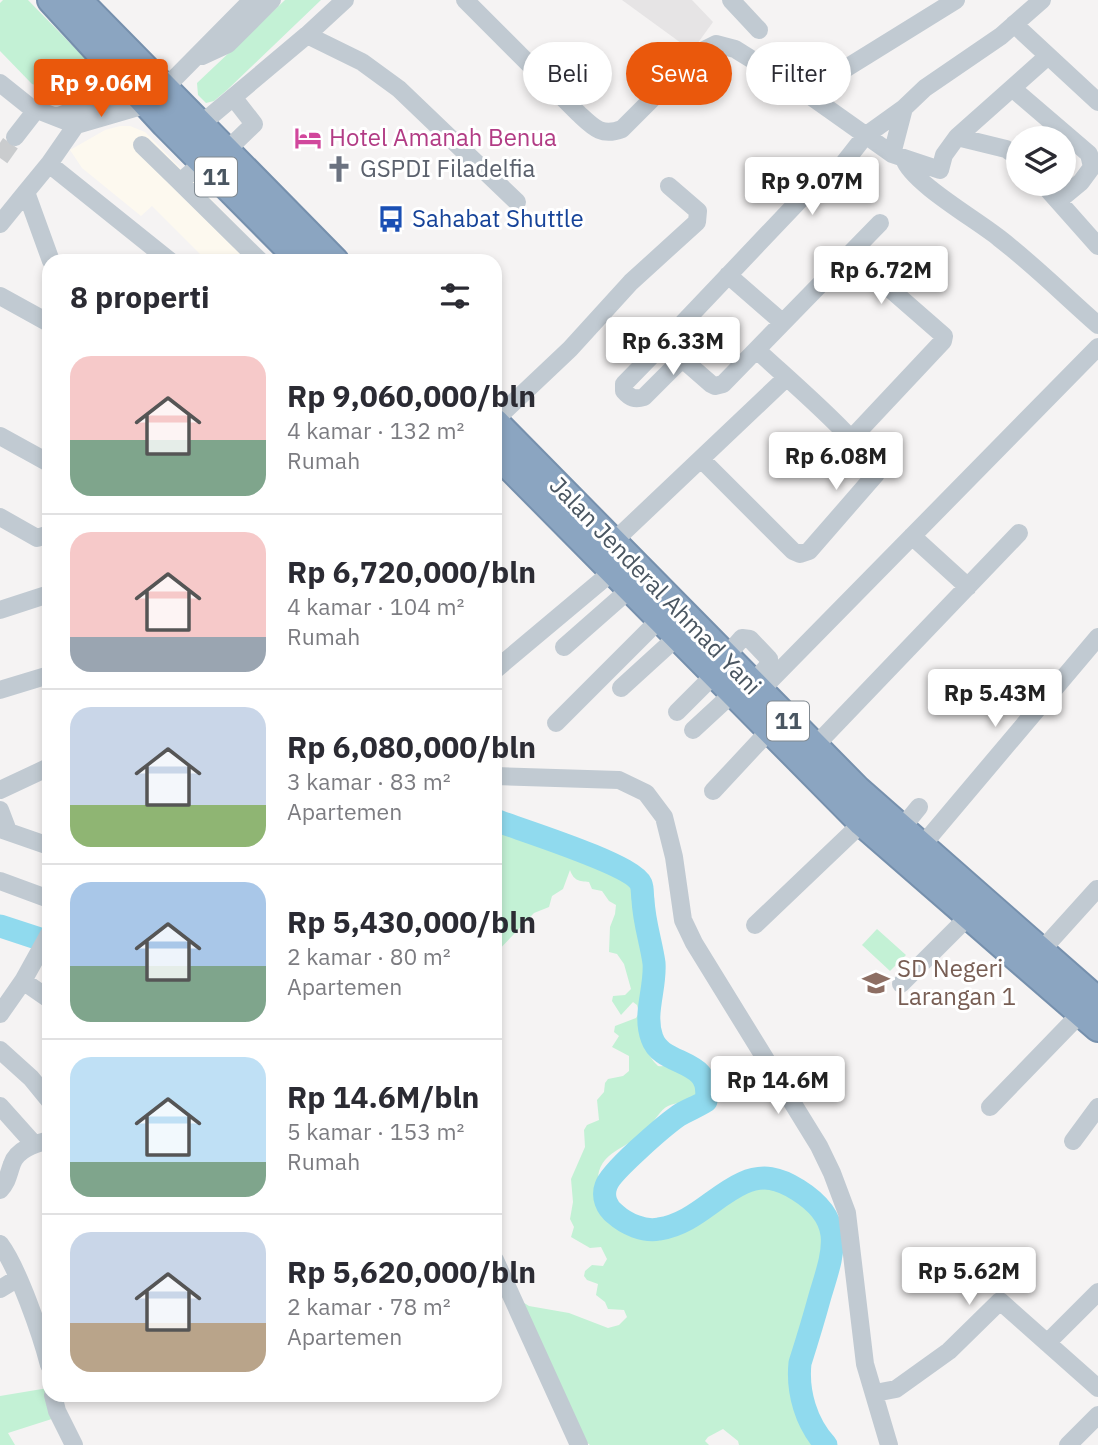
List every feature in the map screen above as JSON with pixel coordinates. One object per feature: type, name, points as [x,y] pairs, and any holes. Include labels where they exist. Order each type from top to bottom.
[{"type":"highway","name":"11","points":[[51,0],[156,93],[200,125],[328,254]]},
{"type":"highway","name":"11","points":[[88,3],[156,93],[202,163],[290,254]]},
{"type":"highway","name":"Jalan Jenderal Ahmad Yani","points":[[502,428],[612,543],[721,668]]},
{"type":"highway","name":"Jalan Jenderal Ahmad Yani","points":[[502,459],[668,628],[748,690],[814,747],[901,829],[957,929],[1092,1014]]},
{"type":"highway","name":"Jalan Jenderal Ahmad Yani","points":[[748,690],[769,731],[862,823],[914,855],[1045,955],[1092,1014]]},
{"type":"street","points":[[193,61],[211,27],[238,0]]},
{"type":"street","points":[[0,224],[49,164],[76,124],[156,93],[193,61],[252,0]]},
{"type":"street","points":[[193,61],[228,44],[272,0]]},
{"type":"street","points":[[200,125],[345,0]]},
{"type":"street","points":[[465,0],[595,129],[610,133],[622,129],[698,53],[716,44],[735,48],[746,55]]},
{"type":"street","points":[[731,0],[759,30]]},
{"type":"street","points":[[851,65],[956,0]]},
{"type":"street","points":[[682,359],[644,397],[629,397],[624,391],[624,384],[865,136],[1042,0]]},
{"type":"street","points":[[1014,24],[1098,102]]},
{"type":"street","points":[[307,35],[362,62],[399,89],[517,202]]},
{"type":"street","points":[[938,193],[944,155],[957,137],[1048,56]]},
{"type":"street","points":[[0,83],[36,110],[76,124]]},
{"type":"street","points":[[1012,88],[1089,153],[1092,167],[1082,182],[1058,201]]},
{"type":"street","points":[[56,117],[78,107],[156,93]]},
{"type":"street","points":[[226,151],[254,124],[233,97]]},
{"type":"street","points":[[822,105],[898,156],[940,170]]},
{"type":"street","points":[[904,108],[898,156],[911,172],[1001,239],[1098,325]]},
{"type":"street","points":[[15,137],[36,110]]},
{"type":"street","points":[[957,137],[1006,149]]},
{"type":"street","points":[[142,145],[253,254]]},
{"type":"street","points":[[180,183],[202,163]]},
{"type":"street","points":[[49,164],[161,254]]},
{"type":"street","points":[[502,414],[570,349],[631,282],[697,222],[698,211],[669,186]]},
{"type":"street","points":[[26,192],[48,254]]},
{"type":"street","points":[[1054,196],[1098,246]]},
{"type":"street","points":[[225,226],[246,206]]},
{"type":"street","points":[[664,344],[715,386],[723,384],[880,223]]},
{"type":"street","points":[[850,254],[944,336],[943,341],[851,439]]},
{"type":"street","points":[[728,275],[782,322]]},
{"type":"street","points":[[0,296],[42,319]]},
{"type":"street","points":[[701,458],[793,551],[800,554],[809,551],[876,474],[874,466],[851,439],[758,351]]},
{"type":"street","points":[[693,730],[748,690],[912,536],[1092,353]]},
{"type":"street","points":[[612,543],[786,378]]},
{"type":"street","points":[[0,436],[42,459]]},
{"type":"street","points":[[0,517],[37,538],[42,536]]},
{"type":"street","points":[[814,747],[1019,533]]},
{"type":"street","points":[[912,536],[968,587]]},
{"type":"street","points":[[564,647],[622,580]]},
{"type":"street","points":[[502,665],[622,580]]},
{"type":"street","points":[[0,610],[42,596]]},
{"type":"street","points":[[621,688],[668,628]]},
{"type":"street","points":[[556,723],[668,628]]},
{"type":"street","points":[[914,855],[1098,637]]},
{"type":"street","points":[[677,712],[721,668],[728,654],[742,638],[750,639],[770,663],[748,690]]},
{"type":"street","points":[[0,690],[42,677]]},
{"type":"street","points":[[713,791],[769,731]]},
{"type":"street","points":[[0,790],[42,770]]},
{"type":"street","points":[[502,776],[618,780],[646,793],[664,817],[674,857],[683,920],[694,943],[819,1146],[847,1213],[865,1364],[889,1445]]},
{"type":"street","points":[[901,829],[919,807]]},
{"type":"street","points":[[0,810],[4,830],[42,844]]},
{"type":"street","points":[[755,925],[862,823]]},
{"type":"street","points":[[0,881],[42,896]]},
{"type":"street","points":[[1045,955],[1097,889]]},
{"type":"street","points":[[1045,955],[1079,927]]},
{"type":"street","points":[[901,984],[957,929]]},
{"type":"street","points":[[0,1014],[23,981],[42,946]]},
{"type":"street","points":[[23,981],[42,994]]},
{"type":"street","points":[[990,1107],[1092,1014]]},
{"type":"street","points":[[0,1050],[42,1089]]},
{"type":"street","points":[[0,1106],[42,1142]]},
{"type":"street","points":[[1073,1141],[1098,1107]]},
{"type":"street","points":[[0,1190],[8,1180],[12,1164],[18,1156],[28,1146],[42,1144]]},
{"type":"street","points":[[0,1244],[7,1252],[18,1278],[42,1345]]},
{"type":"street","points":[[502,1275],[579,1445]]},
{"type":"street","points":[[0,1289],[18,1278]]},
{"type":"street","points":[[1047,1343],[1098,1292]]},
{"type":"street","points":[[874,1393],[896,1389],[973,1330],[1000,1301],[1098,1388]]},
{"type":"street","points":[[55,1402],[74,1445]]},
{"type":"street","points":[[1068,1445],[1098,1415]]},
{"type":"shaded area","points":[[622,0],[692,0],[713,22],[699,42],[680,42]]},
{"type":"shaded area","points":[[130,126],[145,132],[265,254],[200,254],[152,206],[141,216],[82,168],[70,150],[105,130]]},
{"type":"green space","points":[[3,0],[28,0],[107,81],[75,96],[32,84],[0,51],[0,3]]},
{"type":"green space","points":[[285,0],[321,0],[227,90],[214,101],[206,103],[198,95],[197,83]]},
{"type":"green space","points":[[502,831],[520,839],[595,860],[633,882],[639,892],[640,929],[650,965],[644,1018],[645,1044],[658,1066],[676,1065],[690,1072],[703,1095],[700,1102],[665,1108],[638,1137],[604,1161],[599,1170],[598,1181],[600,1196],[608,1215],[620,1227],[634,1232],[651,1233],[687,1223],[723,1205],[745,1188],[762,1186],[799,1202],[822,1224],[827,1240],[826,1258],[797,1344],[791,1383],[793,1403],[800,1424],[814,1445],[739,1445],[738,1441],[723,1429],[708,1437],[705,1441],[709,1445],[590,1445],[586,1442],[516,1298],[529,1306],[569,1313],[608,1328],[619,1325],[627,1317],[624,1310],[608,1309],[605,1302],[596,1295],[598,1284],[584,1276],[585,1271],[592,1265],[603,1266],[607,1259],[601,1247],[590,1248],[571,1237],[574,1227],[570,1219],[573,1202],[571,1179],[585,1147],[584,1130],[587,1125],[599,1120],[597,1100],[604,1092],[605,1083],[608,1079],[623,1076],[629,1071],[629,1056],[612,1047],[619,1036],[614,1032],[615,1026],[636,1018],[639,1013],[633,1002],[621,1015],[612,1001],[613,996],[625,995],[631,989],[624,964],[617,954],[609,952],[610,927],[616,905],[609,901],[602,891],[592,889],[589,882],[575,878],[570,870],[563,889],[552,896],[549,907],[534,913],[502,947]]},
{"type":"green space","points":[[877,929],[906,955],[890,971],[862,945]]},
{"type":"green space","points":[[42,1389],[42,1402],[53,1402],[58,1417],[8,1433],[15,1445],[0,1445],[0,1396]]},
{"type":"waterway","points":[[502,822],[598,858],[633,876],[641,884],[654,963],[649,1010],[652,1038],[666,1054],[695,1070],[706,1087],[706,1101],[671,1121],[638,1149],[610,1179],[605,1194],[610,1209],[630,1224],[659,1229],[693,1216],[743,1183],[764,1178],[778,1180],[798,1190],[824,1213],[830,1225],[832,1250],[799,1374],[804,1407],[813,1427],[826,1445]]},
{"type":"waterway","points":[[0,926],[42,940]]},
{"type":"tunnel","points":[[0,158],[15,137]]},
{"type":"place","name":"Hotel Amanah Benua","points":[[308,138]]},
{"type":"place","name":"GSPDI Filadelfia","points":[[339,169]]},
{"type":"place","name":"Sahabat Shuttle","points":[[391,219]]},
{"type":"place","name":"SD Negeri Larangan 1","points":[[876,983]]}]
